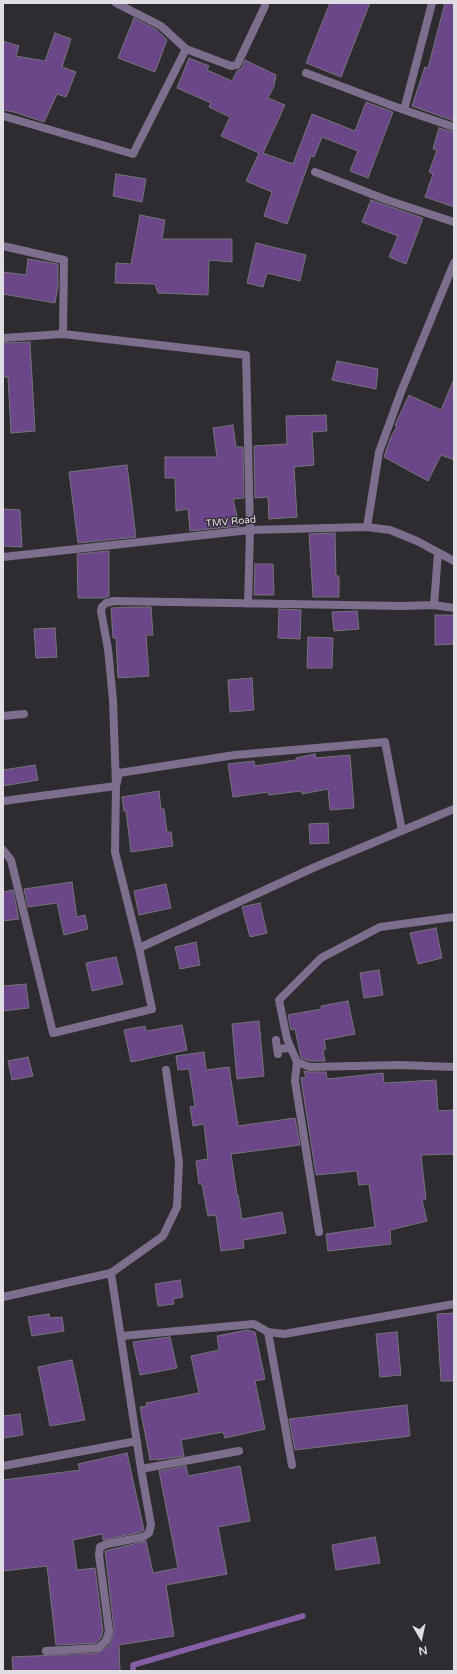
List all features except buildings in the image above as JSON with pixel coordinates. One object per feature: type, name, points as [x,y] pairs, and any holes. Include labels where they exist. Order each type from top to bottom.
[{"type":"street","points":[[116,3],[161,26],[186,49],[227,65],[237,65],[265,6]]},
{"type":"street","points":[[404,110],[432,3]]},
{"type":"street","points":[[3,116],[133,154],[186,49]]},
{"type":"street","points":[[306,73],[454,127]]},
{"type":"street","points":[[315,172],[386,200],[454,222]]},
{"type":"street","points":[[3,246],[64,260],[63,334]]},
{"type":"street","points":[[367,527],[379,452],[401,392],[454,263]]},
{"type":"street","points":[[3,338],[63,334],[246,355],[250,530],[248,604]]},
{"type":"street","name":"TMV Road","points":[[3,557],[250,530],[367,527],[390,530],[417,541],[454,561]]},
{"type":"street","points":[[434,605],[438,553]]},
{"type":"street","points":[[3,850],[11,860],[53,1033],[152,1009],[139,948],[115,852],[116,786],[113,700],[108,649],[101,611],[102,607],[114,601],[403,606],[434,605],[454,608]]},
{"type":"street","points":[[3,716],[24,714]]},
{"type":"street","points":[[116,786],[119,773],[235,755],[385,742],[402,831]]},
{"type":"street","points":[[3,801],[116,786]]},
{"type":"street","points":[[139,948],[315,867],[454,809]]},
{"type":"street","points":[[319,1232],[295,1081],[297,1062],[289,1048],[279,1000],[321,958],[380,927],[454,917]]},
{"type":"street","points":[[276,1040],[277,1051],[289,1048]]},
{"type":"street","points":[[297,1062],[310,1067],[400,1065],[454,1067]]},
{"type":"street","points":[[3,1297],[111,1273],[163,1236],[177,1208],[179,1162],[166,1070]]},
{"type":"street","points":[[46,1651],[98,1648],[106,1641],[109,1631],[99,1555],[100,1547],[143,1537],[149,1533],[151,1525],[141,1470],[122,1336],[111,1273]]},
{"type":"street","points":[[122,1336],[254,1324],[268,1332],[284,1334],[454,1304]]},
{"type":"street","points":[[268,1332],[292,1465]]},
{"type":"street","points":[[3,1466],[137,1441]]},
{"type":"street","points":[[141,1470],[239,1451]]},
{"type":"waterway","points":[[133,1671],[133,1665],[303,1616]]}]
